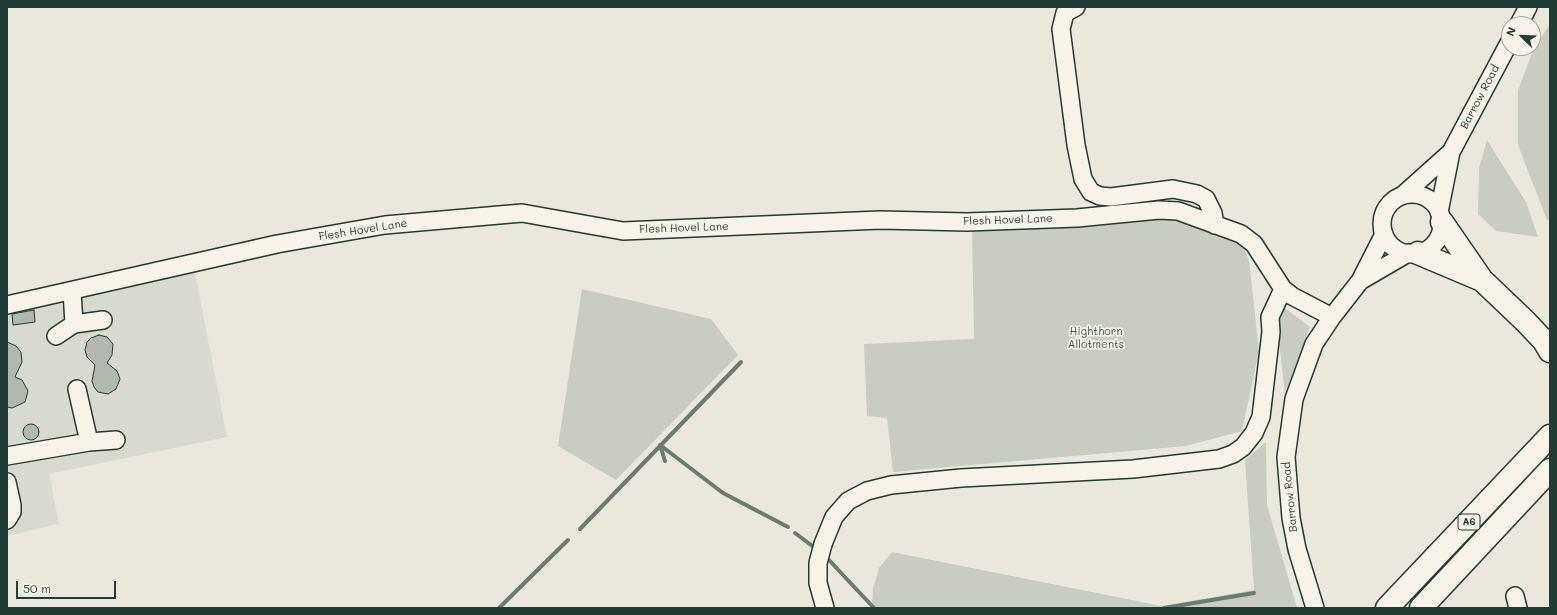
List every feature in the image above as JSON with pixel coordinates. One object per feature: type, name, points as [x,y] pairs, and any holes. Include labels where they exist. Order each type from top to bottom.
[{"type":"highway","points":[[1440,217],[1482,280],[1548,346]]},
{"type":"highway","points":[[1413,253],[1482,280]]},
{"type":"highway","points":[[1436,557],[1550,421]]},
{"type":"highway","name":"A6","points":[[1387,608],[1550,436]]},
{"type":"highway","name":"A6","points":[[1421,608],[1550,470]]},
{"type":"street","points":[[1076,7],[1065,13],[1061,29],[1076,145],[1083,178],[1092,192],[1100,196],[1111,197],[1173,189],[1197,194],[1206,199],[1213,213],[1215,225]]},
{"type":"street","points":[[1523,16],[1528,7]]},
{"type":"street","name":"Barrow Road","points":[[1440,217],[1451,152],[1502,56]]},
{"type":"street","name":"Barrow Road","points":[[1403,195],[1451,152]]},
{"type":"street","points":[[1413,194],[1423,196],[1436,206],[1440,217],[1438,237],[1432,245],[1413,253],[1399,251],[1390,245],[1384,234],[1382,224],[1385,210],[1391,202],[1403,195],[1413,194]]},
{"type":"street","name":"Flesh Hovel Lane","points":[[7,305],[277,244],[384,225],[522,213],[624,231],[880,220],[967,222],[1077,218],[1159,210],[1178,211],[1241,234],[1254,244],[1283,289],[1292,296],[1332,317]]},
{"type":"street","name":"Barrow Road","points":[[1315,608],[1297,549],[1291,518],[1286,457],[1294,399],[1314,344],[1332,317],[1360,281],[1384,234]]},
{"type":"street","name":"Barrow Road","points":[[1360,281],[1413,253]]},
{"type":"street","points":[[825,608],[818,583],[818,563],[823,544],[834,517],[848,501],[866,491],[891,485],[961,478],[1133,469],[1219,459],[1233,454],[1243,447],[1254,433],[1261,417],[1271,332],[1270,317],[1283,289]]},
{"type":"street","points":[[72,291],[74,324]]},
{"type":"street","points":[[56,336],[74,324],[103,320]]},
{"type":"street","points":[[77,389],[89,442]]},
{"type":"street","points":[[7,456],[89,442],[116,440]]},
{"type":"street","points":[[7,482],[12,505],[12,512],[7,520]]},
{"type":"shaded area","points":[[194,268],[227,437],[49,474],[59,524],[7,536],[7,310],[61,298],[64,313],[77,310],[83,293]]},
{"type":"green space","points":[[1550,24],[1550,220],[1547,220],[1518,145],[1518,91],[1531,56],[1541,56],[1541,38]]},
{"type":"green space","points":[[1487,140],[1526,202],[1538,237],[1496,231],[1478,214],[1479,168]]},
{"type":"green space","name":"Highthorn Allotments","points":[[1175,218],[1239,238],[1249,260],[1259,351],[1242,431],[1186,446],[893,472],[887,418],[867,416],[864,344],[974,339],[972,230]]},
{"type":"green space","points":[[582,289],[711,319],[738,355],[616,480],[558,446]]},
{"type":"green space","points":[[1285,308],[1310,327],[1285,394],[1277,323]]},
{"type":"green space","points":[[1266,442],[1267,505],[1297,608],[872,608],[873,588],[879,568],[892,552],[1162,606],[1254,590],[1245,460]]},
{"type":"building","points":[[34,310],[35,322],[13,325],[12,314]]},
{"type":"building","points":[[99,335],[107,337],[113,344],[112,355],[107,363],[117,371],[120,379],[116,389],[108,394],[98,392],[94,387],[92,381],[95,365],[87,357],[85,350],[87,342],[91,338]]},
{"type":"building","points":[[7,342],[16,346],[21,352],[22,362],[15,377],[22,380],[28,391],[25,402],[12,408],[7,407]]},
{"type":"building","points":[[31,424],[38,429],[39,432],[34,439],[31,440],[24,435],[23,432],[28,425]]},
{"type":"waterway","points":[[580,529],[741,362]]},
{"type":"waterway","points":[[665,461],[660,445],[723,493],[788,527]]},
{"type":"waterway","points":[[795,533],[815,548]]},
{"type":"waterway","points":[[499,608],[568,540]]},
{"type":"waterway","points":[[828,559],[874,608]]},
{"type":"waterway","points":[[1164,608],[1254,593]]}]
